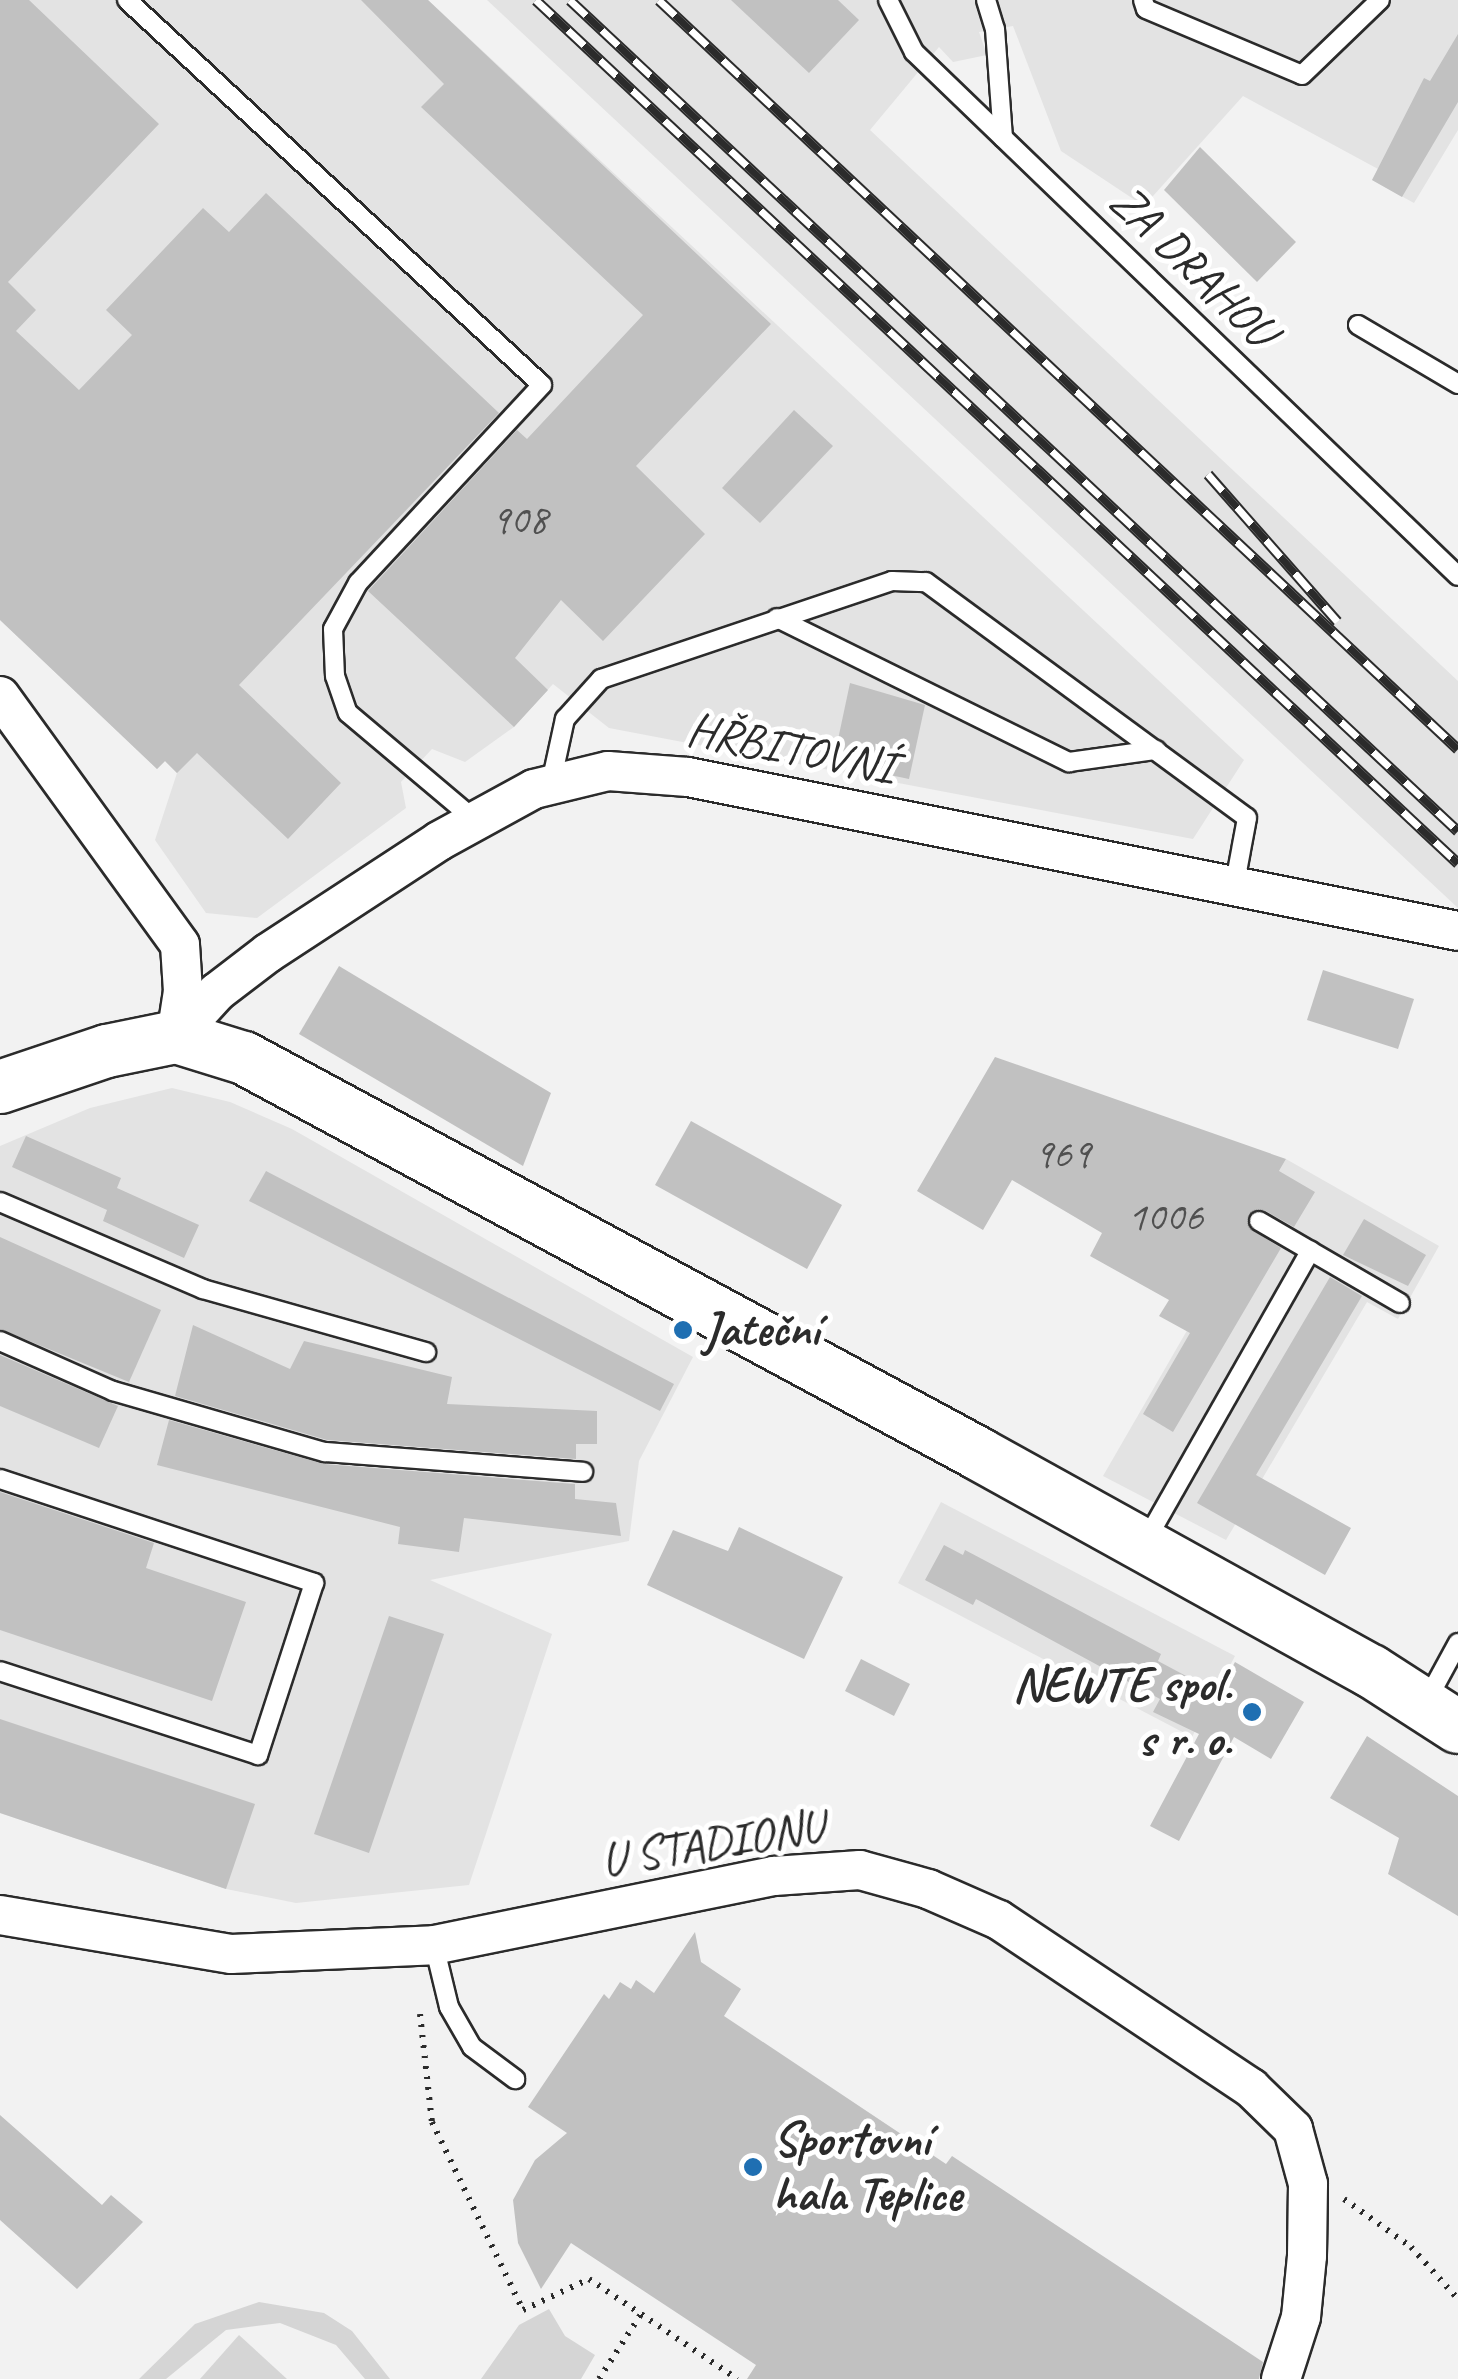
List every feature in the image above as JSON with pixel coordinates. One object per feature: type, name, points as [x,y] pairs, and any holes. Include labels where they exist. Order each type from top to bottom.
[{"type":"main road","points":[[0,1087],[124,1046],[176,1038],[244,1058],[1144,1546],[1441,1716]]},
{"type":"street","points":[[0,696],[180,945],[184,991],[176,1038]]},
{"type":"street","name":"HŘBITOVNÍ","points":[[176,1038],[217,992],[268,954],[474,820],[551,783],[608,771],[688,777],[1458,931]]},
{"type":"street","name":"U STADIONU","points":[[0,1915],[231,1954],[423,1946],[774,1876],[860,1870],[999,1920],[1251,2088],[1293,2129],[1308,2184],[1301,2317],[1281,2379]]},
{"type":"lane","points":[[127,0],[542,386],[358,582],[333,628],[335,676],[348,712],[474,820]]},
{"type":"lane","name":"ZA DRAHOU","points":[[888,0],[914,52],[1458,576]]},
{"type":"lane","points":[[986,0],[995,29],[1002,138]]},
{"type":"lane","points":[[1143,0],[1146,9],[1302,74],[1380,0]]},
{"type":"lane","points":[[1358,324],[1458,384]]},
{"type":"lane","points":[[551,783],[564,719],[601,679],[892,580],[926,582],[1247,818],[1234,888]]},
{"type":"lane","points":[[777,618],[1069,762],[1156,750]]},
{"type":"lane","points":[[0,1202],[203,1290],[426,1352]]},
{"type":"lane","points":[[1259,1221],[1400,1302]]},
{"type":"lane","points":[[1144,1546],[1310,1251]]},
{"type":"lane","points":[[0,1342],[113,1391],[325,1452],[583,1472]]},
{"type":"lane","points":[[0,1479],[314,1582],[258,1755],[0,1672]]},
{"type":"lane","points":[[1441,1716],[1458,1644]]},
{"type":"lane","points":[[423,1946],[448,2007],[472,2047],[515,2079]]},
{"type":"path","points":[[423,1946],[432,2122],[522,2310],[589,2279],[736,2379]]},
{"type":"path","points":[[1308,2184],[1362,2206],[1458,2299]]},
{"type":"path","points":[[599,2379],[641,2314]]},
{"type":"shaded area","points":[[0,0],[428,0],[1244,760],[1193,839],[609,728],[553,684],[514,727],[465,762],[432,749],[401,782],[406,808],[257,918],[206,913],[155,840],[177,773],[165,761],[157,769],[0,620]]},
{"type":"shaded area","points":[[487,0],[1458,0],[1458,130],[1414,203],[1372,180],[1378,169],[1243,96],[1144,206],[1061,151],[1013,26],[979,32],[987,55],[953,62],[939,47],[870,130],[1458,681],[1458,908]]},
{"type":"shaded area","points":[[172,1088],[230,1102],[292,1129],[693,1357],[639,1461],[629,1541],[430,1580],[552,1634],[469,1885],[296,1903],[226,1889],[0,1813],[0,1146],[90,1108]]},
{"type":"shaded area","points":[[1286,1159],[1439,1246],[1398,1319],[1367,1302],[1226,1540],[1103,1476]]},
{"type":"shaded area","points":[[941,1502],[1235,1656],[1192,1737],[898,1583]]},
{"type":"shaded area","points":[[259,2302],[324,2313],[352,2331],[390,2379],[365,2379],[336,2345],[280,2323],[226,2330],[166,2379],[139,2379],[195,2324]]},
{"type":"shaded area","points":[[549,2309],[565,2336],[595,2355],[581,2379],[481,2379],[519,2325]]},
{"type":"shaded area","points":[[239,2335],[287,2379],[200,2379]]},
{"type":"building","points":[[0,0],[29,0],[159,124],[8,282],[36,310],[16,331],[79,390],[132,335],[106,310],[203,208],[229,232],[266,193],[499,413],[239,685],[341,783],[288,839],[197,753],[177,773],[165,761],[157,769],[0,620]]},
{"type":"building","points":[[361,0],[428,0],[771,324],[636,466],[705,534],[603,641],[561,600],[515,658],[548,690],[514,727],[368,591],[517,430],[527,439],[643,315],[421,107],[444,84]]},
{"type":"building","points":[[731,0],[838,0],[859,20],[809,73]]},
{"type":"building","points":[[1458,34],[1458,102],[1402,197],[1372,180],[1424,78],[1430,81]]},
{"type":"building","points":[[1200,147],[1296,242],[1257,282],[1164,190]]},
{"type":"building","points":[[794,410],[833,446],[760,523],[722,488]]},
{"type":"building","points":[[850,683],[925,705],[909,779],[833,763]]},
{"type":"building","points":[[339,966],[551,1093],[523,1166],[299,1034]]},
{"type":"building","points":[[1323,970],[1414,999],[1398,1049],[1307,1020]]},
{"type":"building","points":[[995,1057],[1286,1159],[1279,1171],[1315,1192],[1294,1227],[1264,1210],[1249,1214],[1249,1228],[1281,1248],[1173,1432],[1143,1414],[1190,1333],[1159,1316],[1169,1300],[1090,1256],[1102,1233],[1012,1180],[983,1230],[917,1191]]},
{"type":"building","points":[[691,1121],[842,1205],[807,1269],[655,1185]]},
{"type":"building","points":[[26,1136],[121,1178],[117,1188],[199,1225],[184,1258],[103,1221],[107,1210],[12,1167]]},
{"type":"building","points":[[266,1171],[674,1384],[660,1411],[249,1201]]},
{"type":"building","points":[[1364,1219],[1426,1255],[1408,1286],[1343,1255]]},
{"type":"building","points":[[0,1237],[161,1310],[129,1382],[0,1329]]},
{"type":"building","points":[[1330,1277],[1362,1296],[1256,1475],[1351,1528],[1325,1575],[1197,1503]]},
{"type":"building","points":[[193,1325],[290,1369],[304,1341],[452,1377],[447,1404],[597,1411],[597,1444],[576,1444],[576,1459],[327,1440],[175,1396]]},
{"type":"building","points":[[0,1355],[118,1406],[99,1448],[0,1406]]},
{"type":"building","points":[[169,1420],[324,1464],[575,1484],[575,1499],[616,1503],[621,1536],[464,1518],[459,1552],[398,1544],[400,1527],[157,1465]]},
{"type":"building","points":[[0,1492],[154,1543],[146,1568],[246,1602],[212,1701],[0,1630]]},
{"type":"building","points":[[739,1527],[843,1577],[804,1659],[647,1585],[673,1530],[728,1551]]},
{"type":"building","points":[[944,1545],[963,1555],[965,1550],[1161,1654],[1158,1661],[1218,1693],[1235,1662],[1304,1702],[1271,1759],[1234,1737],[1179,1841],[1150,1826],[1199,1734],[1153,1712],[1160,1699],[976,1599],[973,1605],[925,1580]]},
{"type":"building","points":[[389,1616],[444,1634],[369,1853],[314,1834]]},
{"type":"building","points":[[861,1659],[910,1684],[894,1716],[845,1691]]},
{"type":"building","points":[[0,1719],[255,1804],[226,1889],[0,1813]]},
{"type":"building","points":[[1367,1736],[1458,1796],[1458,1916],[1388,1874],[1399,1838],[1330,1798]]},
{"type":"building","name":"Sportovní hala Teplice","points":[[695,1932],[701,1962],[741,1989],[724,2016],[946,2164],[952,2156],[1263,2362],[1259,2379],[747,2379],[756,2365],[571,2243],[541,2289],[518,2243],[513,2200],[535,2160],[567,2133],[528,2107],[604,1994],[609,1999],[620,1982],[631,1989],[636,1980],[654,1993]]},
{"type":"building","points":[[0,2115],[102,2205],[111,2195],[143,2222],[77,2289],[0,2220]]},
{"type":"railway","points":[[536,0],[1458,863]]},
{"type":"railway","points":[[570,0],[1458,831]]},
{"type":"railway","points":[[659,0],[1458,749]]},
{"type":"railway","points":[[1208,474],[1337,621]]},
{"type":"place","name":"Jateční","points":[[683,1330]]},
{"type":"place","name":"NEWTE spol. s r. o.","points":[[1252,1712]]},
{"type":"place","name":"Sportovní hala Teplice","points":[[753,2167]]}]
